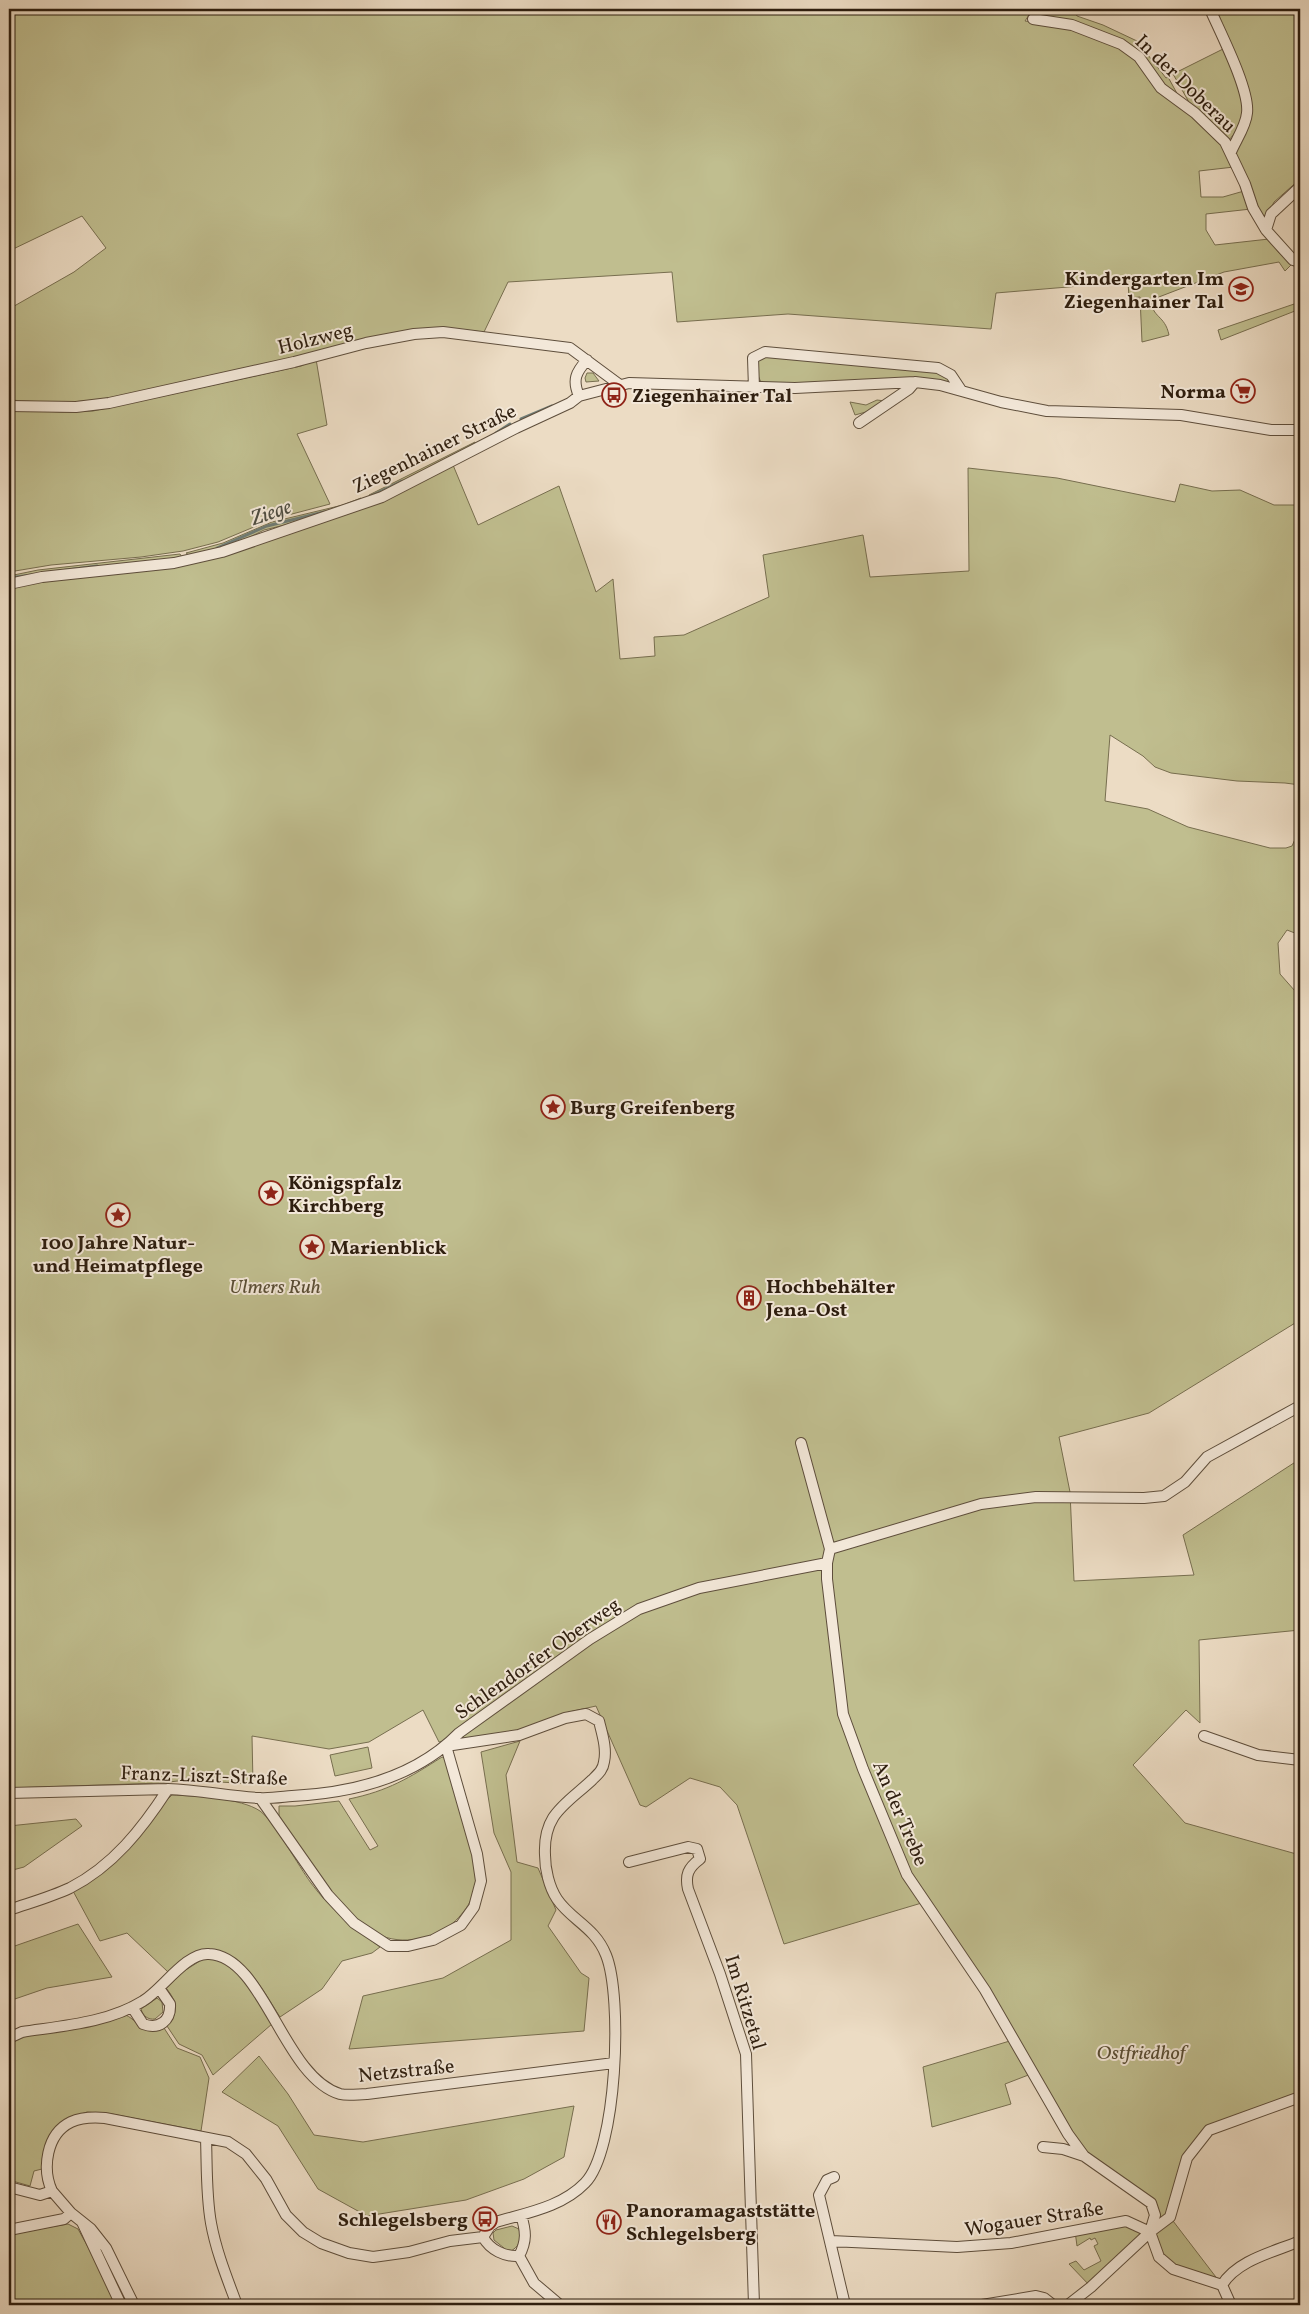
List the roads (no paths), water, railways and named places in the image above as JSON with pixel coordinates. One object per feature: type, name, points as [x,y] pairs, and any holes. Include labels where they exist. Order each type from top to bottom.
[{"type":"street","points":[[1210,9],[1237,72],[1247,111],[1245,121],[1231,152]]},
{"type":"street","name":"In der Doberau","points":[[1033,19],[1072,25],[1121,44],[1139,57],[1161,88],[1195,113],[1225,142],[1231,152],[1253,208],[1266,230],[1293,260],[1300,262]]},
{"type":"street","points":[[1266,230],[1271,214],[1300,186]]},
{"type":"street","name":"Holzweg","points":[[9,406],[76,407],[109,404],[294,362],[366,343],[430,333],[454,332],[527,344],[563,347],[576,351],[620,385]]},
{"type":"street","points":[[754,388],[753,358],[765,352],[938,368],[951,375],[960,390]]},
{"type":"street","points":[[579,396],[575,377],[576,372],[586,360]]},
{"type":"street","points":[[859,423],[909,389],[916,382]]},
{"type":"street","name":"Ziegenhainer Straße","points":[[9,584],[42,577],[174,563],[222,552],[382,497],[516,428],[570,403],[579,396],[620,385],[638,383],[754,388],[818,388],[916,382],[960,390],[1001,402],[1055,412],[1181,415],[1271,430],[1300,430]]},
{"type":"street","points":[[801,1443],[830,1549],[981,1504],[1036,1497],[1144,1498],[1164,1496],[1185,1482],[1207,1457],[1300,1406]]},
{"type":"street","name":"An der Trebe","points":[[830,1549],[826,1563],[843,1714],[863,1769],[907,1875],[985,1990],[1068,2134],[1084,2156]]},
{"type":"street","name":"Schlendorfer Oberweg","points":[[446,1746],[459,1733],[590,1639],[639,1610],[699,1588],[826,1563]]},
{"type":"street","points":[[260,1798],[328,1895],[354,1923],[389,1946],[408,1946],[433,1940],[460,1925],[474,1907],[481,1881],[477,1854],[446,1746],[518,1735],[565,1718],[586,1714],[599,1721],[605,1752],[601,1771],[559,1808],[548,1823],[544,1840],[548,1879],[557,1899],[588,1927],[607,1956],[616,2025],[614,2063],[603,2140],[594,2170],[587,2182],[564,2199],[490,2226],[483,2237]]},
{"type":"street","points":[[1204,1736],[1258,1755],[1300,1760]]},
{"type":"street","name":"Franz-Liszt-Straße","points":[[9,1793],[193,1789],[260,1798],[339,1791],[378,1782],[397,1775],[446,1746]]},
{"type":"street","points":[[9,1910],[69,1888],[93,1874],[120,1852],[168,1789]]},
{"type":"street","name":"Im Ritzetal","points":[[629,1862],[688,1847],[697,1849],[700,1859],[689,1868],[686,1879],[688,1889],[720,1974],[746,2054],[754,2305]]},
{"type":"street","name":"Netzstraße","points":[[9,2038],[22,2032],[110,2015],[132,2007],[145,2000],[192,1959],[202,1955],[218,1955],[248,1976],[301,2061],[323,2085],[341,2094],[367,2094],[614,2063]]},
{"type":"street","points":[[132,2007],[143,2024],[155,2026],[163,2023],[169,2016],[170,2004],[159,1988]]},
{"type":"street","points":[[1068,2305],[1091,2287],[1150,2232],[1170,2217],[1187,2158],[1209,2130],[1300,2097]]},
{"type":"street","points":[[134,2305],[106,2248],[91,2229],[71,2213],[52,2191],[48,2183],[46,2165],[50,2147],[59,2131],[70,2122],[88,2117],[105,2118],[228,2142],[246,2154],[266,2179],[286,2215],[300,2230],[321,2243],[349,2253],[372,2256],[409,2252],[450,2241],[483,2237]]},
{"type":"street","points":[[206,2138],[207,2189],[211,2224],[219,2256],[237,2305]]},
{"type":"street","name":"An der Trebe","points":[[1043,2147],[1063,2149],[1084,2156],[1151,2203],[1155,2215],[1150,2232],[1159,2257],[1173,2269],[1222,2285]]},
{"type":"street","points":[[834,2177],[828,2180],[819,2194],[845,2305]]},
{"type":"street","points":[[9,2187],[40,2195],[52,2191]]},
{"type":"street","points":[[9,2230],[64,2219],[71,2213]]},
{"type":"street","points":[[519,2256],[527,2236],[521,2215]]},
{"type":"street","name":"Wogauer Straße","points":[[830,2241],[957,2247],[1011,2243],[1126,2221],[1150,2232]]},
{"type":"street","points":[[82,2222],[121,2305]]},
{"type":"street","points":[[483,2237],[486,2244],[498,2252],[509,2257],[519,2256]]},
{"type":"street","points":[[1231,2305],[1222,2285],[1228,2275],[1237,2267],[1300,2241]]},
{"type":"street","points":[[519,2256],[534,2283],[560,2305]]},
{"type":"street","points":[[982,2305],[1036,2296],[1044,2298],[1053,2305]]},
{"type":"waterway","name":"Ziege","points":[[521,419],[552,406]]},
{"type":"waterway","name":"Ziege","points":[[496,433],[510,424]]},
{"type":"waterway","name":"Ziege","points":[[371,496],[402,481]]},
{"type":"waterway","name":"Ziege","points":[[217,548],[267,526],[324,512]]},
{"type":"waterway","name":"Ziege","points":[[9,578],[97,566]]},
{"type":"place","name":"Kindergarten Im Ziegenhainer Tal","points":[[1241,289]]},
{"type":"place","name":"Norma","points":[[1243,391]]},
{"type":"place","name":"Ziegenhainer Tal","points":[[614,395]]},
{"type":"place","name":"Burg Greifenberg","points":[[553,1107]]},
{"type":"place","name":"Königspfalz Kirchberg","points":[[271,1193]]},
{"type":"place","name":"100 Jahre Natur- und Heimatpflege","points":[[118,1215]]},
{"type":"place","name":"Marienblick","points":[[312,1247]]},
{"type":"place","name":"Hochbehälter Jena-Ost","points":[[749,1298]]},
{"type":"place","name":"Schlegelsberg","points":[[485,2219]]},
{"type":"place","name":"Panoramagaststätte Schlegelsberg","points":[[609,2222]]},
{"type":"park label","name":"Ulmers Ruh","points":[[275,1286]]},
{"type":"park label","name":"Ostfriedhof","points":[[1141,2052]]}]
